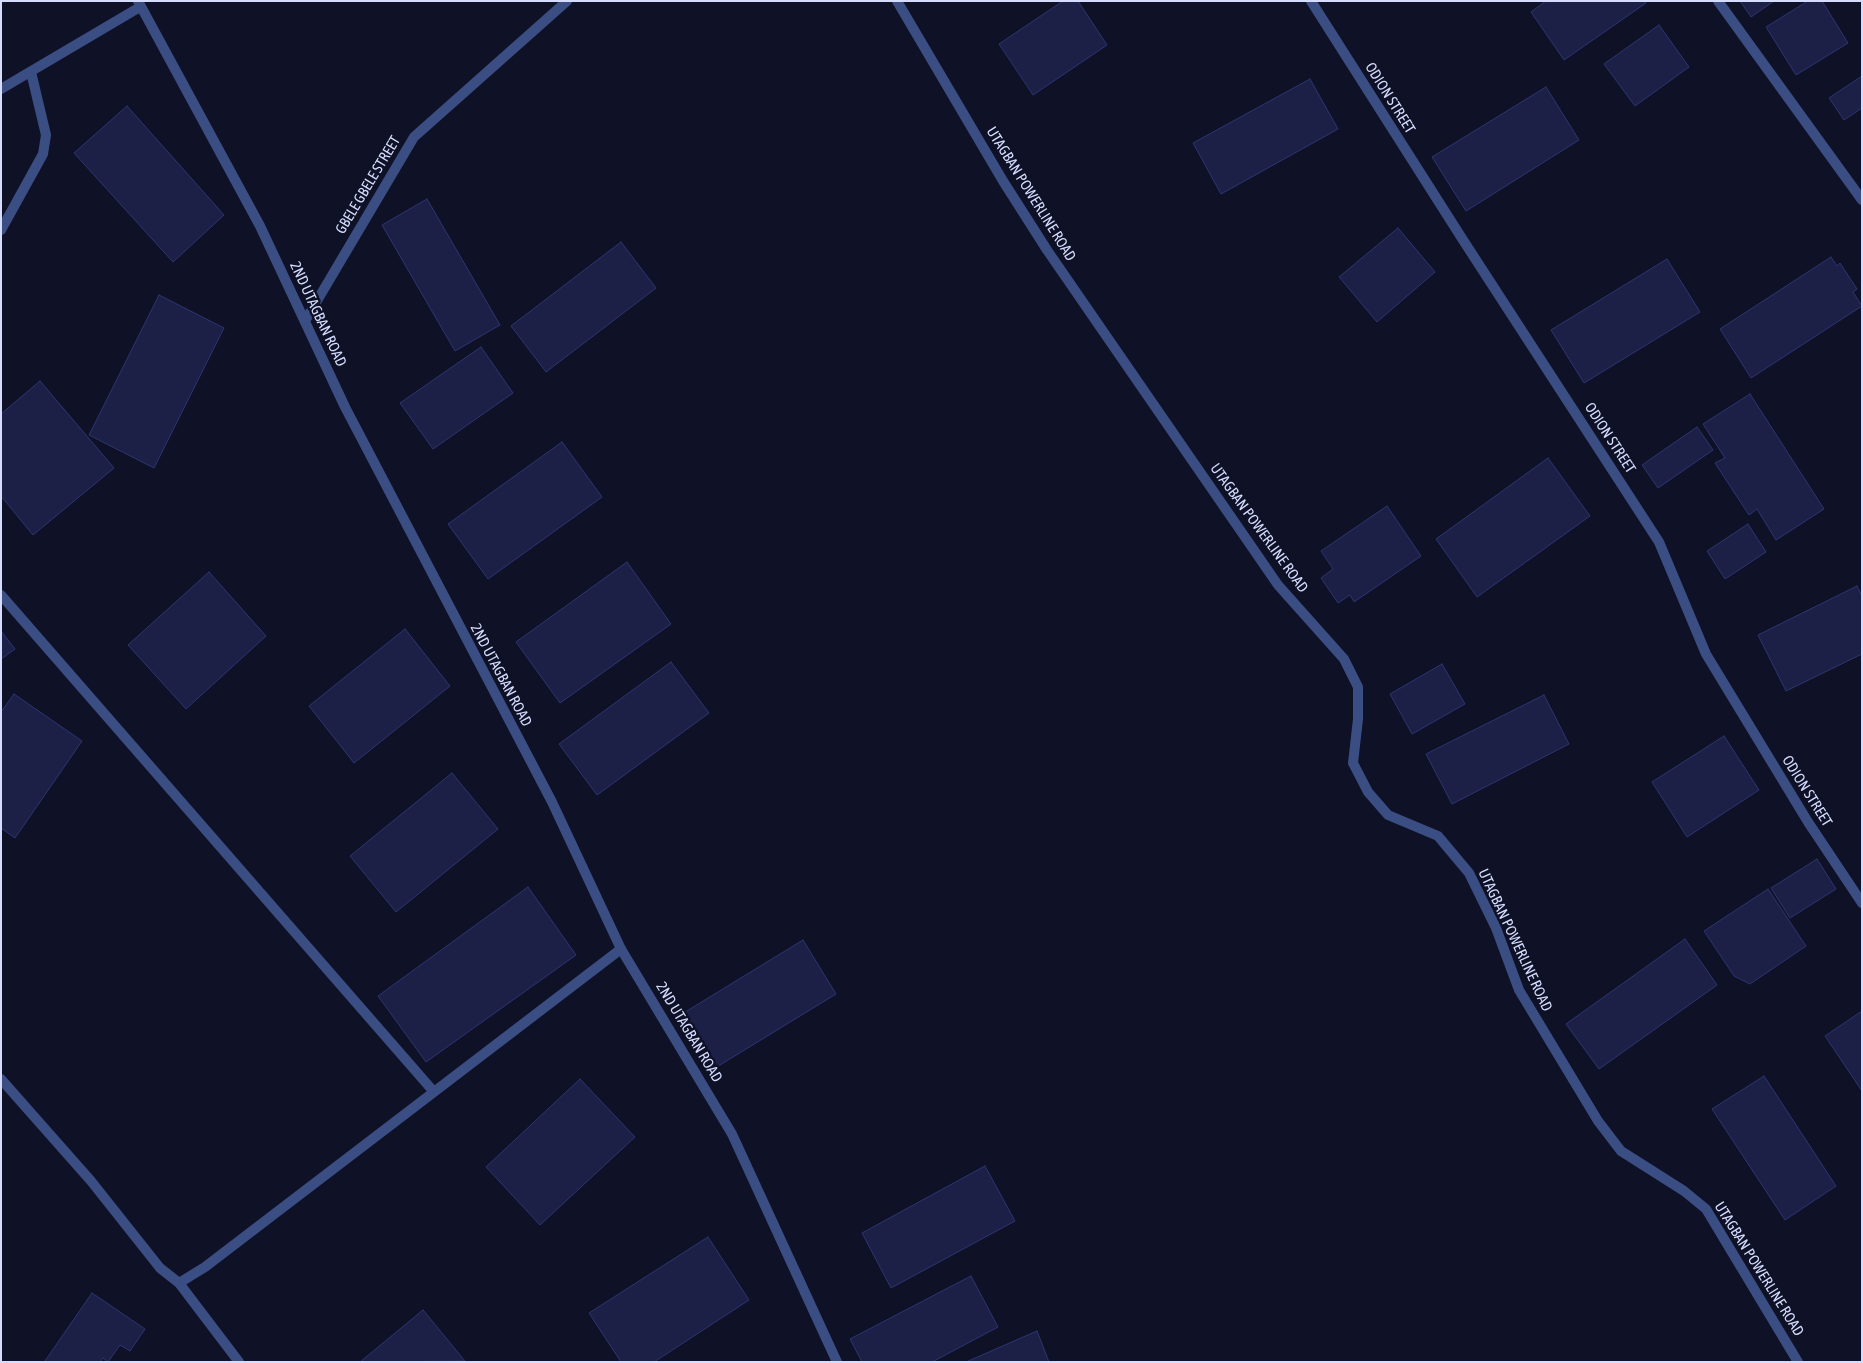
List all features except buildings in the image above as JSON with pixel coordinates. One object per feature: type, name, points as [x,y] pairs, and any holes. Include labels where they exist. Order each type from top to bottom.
[{"type":"street","name":"GBELE GBELE STREET","points":[[305,321],[414,137],[567,1]]},
{"type":"street","name":"UTAGBAN POWERLINE ROAD","points":[[898,1],[1003,181],[1047,250],[1278,585],[1344,659],[1358,686],[1358,719],[1353,764],[1368,792],[1388,815],[1438,836],[1469,873],[1496,928],[1519,990],[1598,1121],[1621,1151],[1684,1191],[1706,1209],[1798,1362]]},
{"type":"street","name":"ODION STREET","points":[[1311,1],[1462,240],[1659,542],[1706,654],[1808,822],[1862,903]]},
{"type":"street","points":[[1718,1],[1862,200]]},
{"type":"street","name":"2ND UTAGBAN ROAD","points":[[139,4],[260,226],[345,407],[552,802],[622,949],[732,1134],[837,1362]]},
{"type":"street","points":[[1,89],[139,4]]},
{"type":"street","points":[[1,230],[43,154],[46,136],[31,72]]},
{"type":"street","points":[[1,595],[434,1092]]},
{"type":"street","points":[[179,1283],[205,1267],[622,949]]},
{"type":"street","points":[[1,1079],[91,1182],[160,1268],[179,1283],[239,1362]]}]
